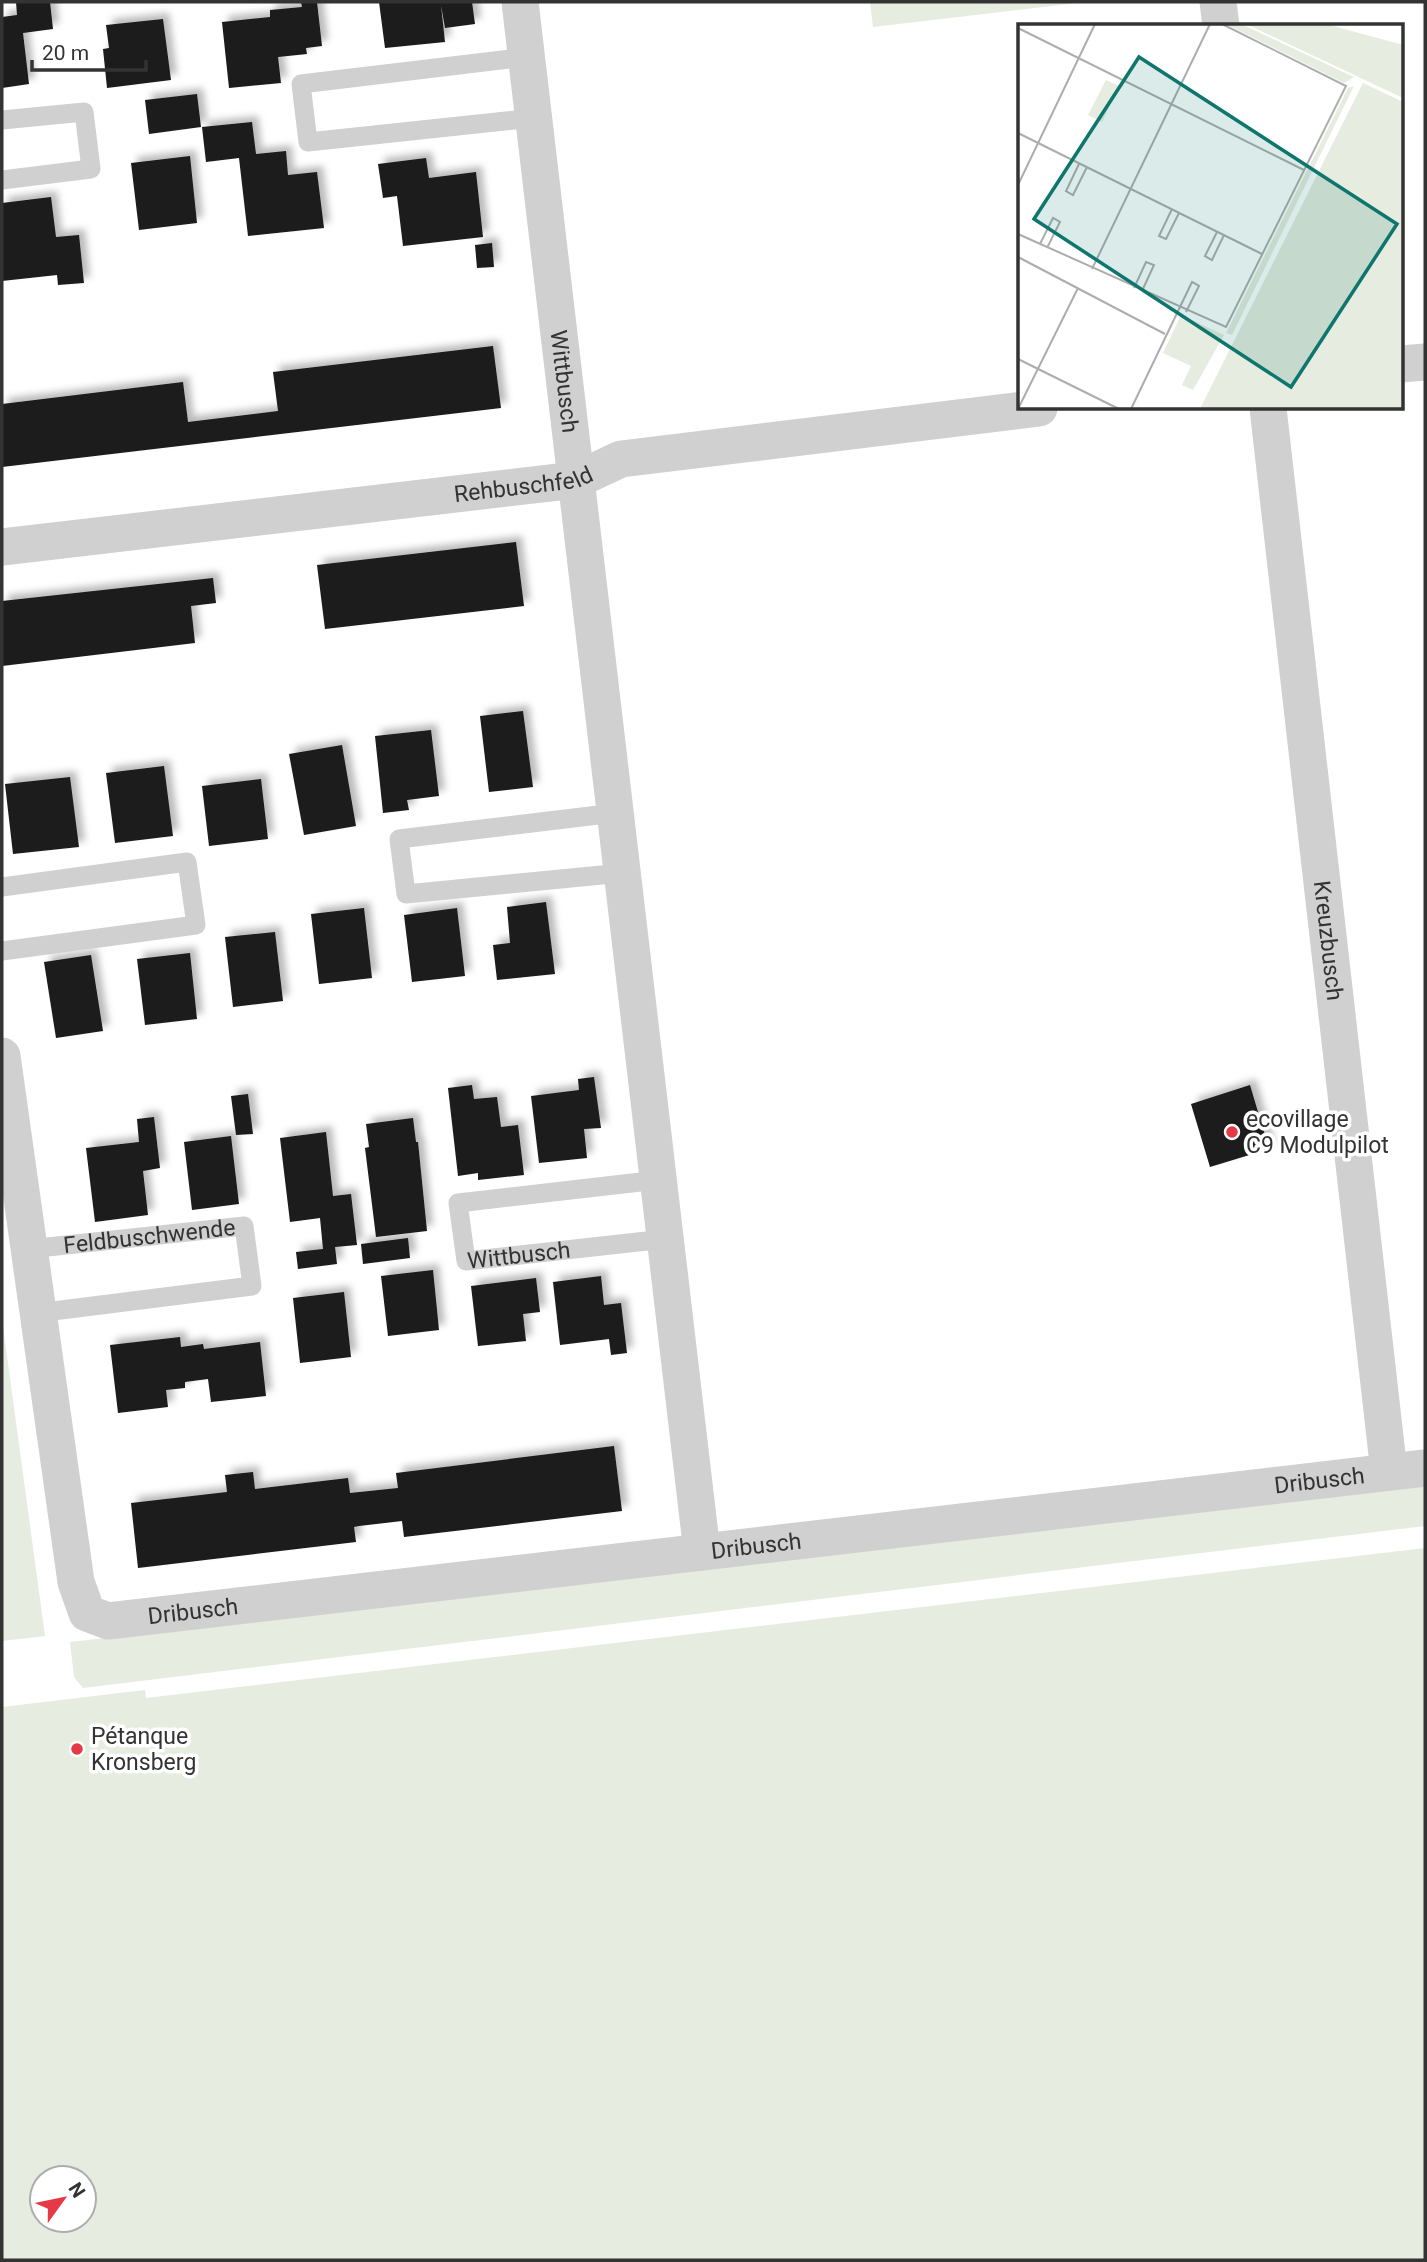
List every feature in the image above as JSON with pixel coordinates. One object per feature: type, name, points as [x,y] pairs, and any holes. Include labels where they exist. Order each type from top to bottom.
[{"type":"street","name":"Wittbusch","points":[[520,2],[702,1552]]},
{"type":"street","points":[[1218,2],[1221,24]]},
{"type":"street","points":[[1402,364],[1425,362]]},
{"type":"street","name":"Rehbuschfeld","points":[[2,547],[576,480],[621,459],[1023,410]]},
{"type":"street","name":"Kreuzbusch","points":[[1268,410],[1389,1472]]},
{"type":"street","name":"Feldbuschwende","points":[[2,1056],[15,1250],[37,1313],[76,1582],[87,1612]]},
{"type":"street","name":"Dribusch","points":[[87,1612],[108,1620],[1425,1468]]},
{"type":"lane","points":[[527,57],[301,84],[308,142],[534,118]]},
{"type":"lane","points":[[2,120],[84,112],[91,169],[2,180]]},
{"type":"lane","points":[[615,813],[399,839],[406,894],[622,873]]},
{"type":"lane","points":[[2,887],[187,862],[195,925],[2,951]]},
{"type":"lane","name":"Wittbusch","points":[[658,1180],[458,1203],[466,1261],[665,1239]]},
{"type":"lane","name":"Feldbuschwende","points":[[15,1250],[244,1226],[252,1286],[37,1313]]},
{"type":"shaded area","points":[[870,2],[1086,2],[873,27]]},
{"type":"shaded area","points":[[2,1319],[45,1636],[2,1641]]},
{"type":"shaded area","points":[[1425,1486],[1425,1526],[83,1688],[74,1677],[70,1642]]},
{"type":"shaded area","points":[[1425,1548],[1425,2260],[2,2260],[2,1707],[145,1690],[146,1698]]},
{"type":"building","points":[[16,2],[50,2],[53,29],[23,33],[29,84],[2,88],[2,17],[17,15]]},
{"type":"building","points":[[301,2],[317,2],[322,46],[306,48],[307,54],[278,57],[281,83],[229,88],[222,22],[270,17],[270,10],[302,7]]},
{"type":"building","points":[[379,2],[472,2],[475,24],[445,28],[441,5],[445,42],[385,48]]},
{"type":"building","points":[[163,19],[171,80],[107,88],[103,49],[109,48],[106,25]]},
{"type":"building","points":[[197,94],[201,127],[149,134],[145,100]]},
{"type":"building","points":[[252,122],[256,154],[286,151],[288,175],[317,172],[324,228],[248,236],[239,158],[206,162],[202,127]]},
{"type":"building","points":[[190,156],[197,223],[139,230],[131,163]]},
{"type":"building","points":[[426,158],[429,178],[476,172],[483,237],[403,246],[397,196],[383,198],[378,164]]},
{"type":"building","points":[[51,197],[56,237],[79,235],[84,283],[58,285],[57,275],[2,281],[2,203]]},
{"type":"building","points":[[492,243],[494,267],[477,268],[475,245]]},
{"type":"building","points":[[493,346],[501,408],[2,467],[2,404],[183,382],[188,422],[278,411],[273,372]]},
{"type":"building","points":[[516,542],[524,606],[325,629],[317,565]]},
{"type":"building","points":[[213,578],[216,603],[191,606],[195,643],[2,666],[2,601]]},
{"type":"building","points":[[523,711],[533,787],[489,792],[480,716]]},
{"type":"building","points":[[431,730],[439,796],[407,800],[409,810],[383,813],[375,736]]},
{"type":"building","points":[[342,745],[356,826],[304,835],[289,754]]},
{"type":"building","points":[[164,766],[173,836],[115,843],[106,773]]},
{"type":"building","points":[[70,777],[79,847],[13,854],[5,784]]},
{"type":"building","points":[[261,779],[268,839],[209,846],[202,786]]},
{"type":"building","points":[[546,902],[555,974],[497,980],[493,945],[510,943],[507,907]]},
{"type":"building","points":[[364,908],[372,978],[319,984],[311,914]]},
{"type":"building","points":[[457,908],[465,976],[412,982],[404,915]]},
{"type":"building","points":[[275,932],[283,1001],[233,1007],[225,937]]},
{"type":"building","points":[[190,953],[197,1019],[145,1025],[137,959]]},
{"type":"building","points":[[91,955],[103,1031],[56,1038],[44,962]]},
{"type":"building","points":[[594,1077],[601,1128],[584,1129],[587,1158],[539,1163],[531,1096],[579,1090],[578,1079]]},
{"type":"building","points":[[472,1085],[474,1099],[497,1097],[501,1127],[518,1125],[524,1175],[478,1180],[478,1173],[458,1176],[448,1088]]},
{"type":"building","name":"ecovillage C9 Modulpilot","points":[[1250,1085],[1269,1149],[1210,1167],[1191,1104]]},
{"type":"building","points":[[248,1094],[253,1134],[236,1135],[231,1096]]},
{"type":"building","points":[[154,1117],[160,1168],[143,1171],[148,1215],[95,1222],[86,1148],[139,1142],[137,1119]]},
{"type":"building","points":[[413,1118],[427,1231],[376,1237],[365,1148],[369,1147],[366,1124]]},
{"type":"building","points":[[326,1132],[333,1196],[351,1194],[357,1245],[335,1247],[337,1264],[298,1269],[296,1252],[323,1249],[320,1218],[290,1222],[280,1138]]},
{"type":"building","points":[[231,1136],[239,1204],[192,1210],[184,1142]]},
{"type":"building","points":[[408,1238],[410,1258],[363,1264],[361,1244]]},
{"type":"building","points":[[433,1270],[439,1330],[388,1336],[381,1276]]},
{"type":"building","points":[[601,1276],[604,1305],[621,1303],[627,1353],[611,1355],[609,1339],[560,1345],[553,1282]]},
{"type":"building","points":[[536,1278],[540,1312],[523,1314],[526,1341],[478,1346],[471,1286]]},
{"type":"building","points":[[344,1292],[351,1357],[300,1363],[293,1298]]},
{"type":"building","points":[[180,1337],[181,1347],[203,1344],[204,1349],[260,1342],[266,1396],[211,1402],[208,1379],[185,1382],[185,1388],[166,1390],[168,1407],[118,1413],[110,1345]]},
{"type":"building","points":[[614,1446],[622,1511],[404,1537],[402,1521],[359,1526],[354,1527],[356,1542],[138,1568],[131,1503],[227,1492],[225,1475],[253,1472],[255,1489],[348,1478],[350,1493],[398,1488],[396,1473]]},
{"type":"place","name":"ecovillage C9 Modulpilot","points":[[1232,1132]]},
{"type":"place","name":"Pétanque Kronsberg","points":[[77,1749]]}]
